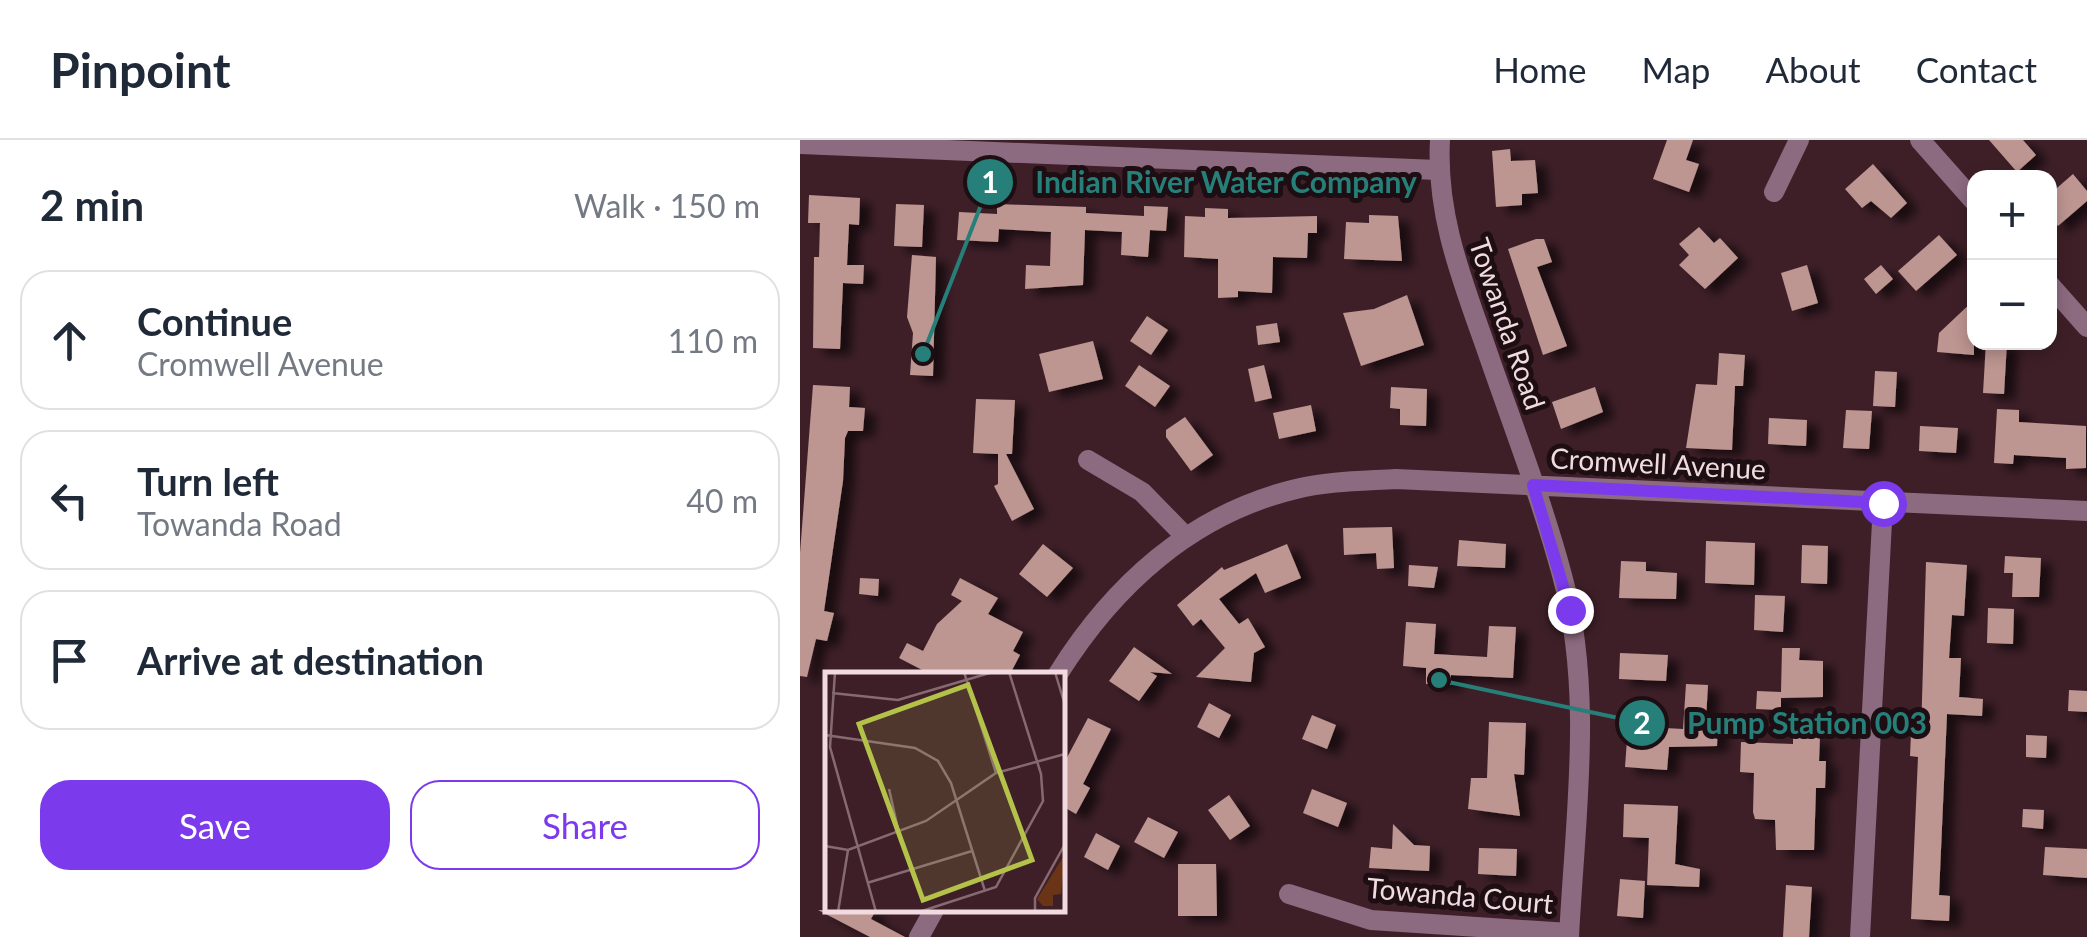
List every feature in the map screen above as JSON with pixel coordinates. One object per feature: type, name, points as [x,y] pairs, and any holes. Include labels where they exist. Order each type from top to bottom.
[{"type":"street","name":"Towanda Road","points":[[1440,140],[1438,170],[1447,238],[1562,575],[1577,648],[1580,734],[1569,935]]},
{"type":"street","points":[[1774,192],[1799,140]]},
{"type":"street","points":[[1920,140],[1967,193]]},
{"type":"street","points":[[800,144],[1438,170]]},
{"type":"street","points":[[2057,293],[2087,328]]},
{"type":"street","points":[[1088,460],[1142,492],[1186,537]]},
{"type":"street","name":"Cromwell Avenue","points":[[1059,672],[1112,598],[1146,565],[1223,516],[1297,488],[1396,479],[2087,511]]},
{"type":"street","points":[[1860,937],[1883,503]]},
{"type":"street","name":"Towanda Court","points":[[1288,894],[1371,920],[1569,935]]},
{"type":"street","points":[[919,937],[933,912]]},
{"type":"building","points":[[1667,140],[1693,140],[1686,160],[1699,164],[1689,192],[1653,179]]},
{"type":"building","points":[[1989,140],[2023,140],[2036,155],[2015,170]]},
{"type":"building","points":[[1510,149],[1511,161],[1535,160],[1538,193],[1522,194],[1522,205],[1496,207],[1492,151]]},
{"type":"building","points":[[1873,164],[1907,203],[1891,218],[1871,201],[1862,208],[1845,189]]},
{"type":"building","points":[[2073,174],[2087,191],[2087,201],[2058,226],[2057,225],[2057,188]]},
{"type":"building","points":[[809,195],[860,198],[859,225],[849,224],[847,265],[864,265],[863,284],[843,283],[840,349],[813,348],[814,257],[819,257],[820,223],[808,223]]},
{"type":"building","points":[[896,204],[924,205],[922,247],[894,246]]},
{"type":"building","points":[[997,204],[1086,207],[1086,213],[1144,216],[1144,206],[1168,207],[1166,231],[1150,230],[1148,257],[1121,255],[1122,232],[1085,230],[1083,285],[1025,289],[1026,265],[1050,266],[1051,232],[999,229],[998,242],[957,240],[959,212],[997,214]]},
{"type":"building","points":[[1205,208],[1228,209],[1228,218],[1317,216],[1317,233],[1308,233],[1307,258],[1273,257],[1272,293],[1238,291],[1238,297],[1218,298],[1218,259],[1184,257],[1185,216],[1205,217]]},
{"type":"building","points":[[1369,215],[1398,216],[1402,261],[1344,259],[1346,222],[1369,223]]},
{"type":"building","points":[[1699,227],[1714,243],[1720,238],[1738,258],[1705,289],[1679,265],[1689,255],[1679,244]]},
{"type":"building","points":[[1939,235],[1957,255],[1916,291],[1898,271]]},
{"type":"building","points":[[1544,239],[1552,262],[1537,267],[1567,346],[1543,355],[1508,249]]},
{"type":"building","points":[[912,255],[936,257],[933,376],[910,375],[913,333],[907,317]]},
{"type":"building","points":[[1807,265],[1818,303],[1792,311],[1781,273]]},
{"type":"building","points":[[1881,265],[1893,279],[1876,294],[1864,279]]},
{"type":"building","points":[[1407,295],[1424,345],[1361,366],[1343,313],[1374,309]]},
{"type":"building","points":[[1967,307],[1967,350],[1974,350],[1974,355],[1937,352],[1939,333]]},
{"type":"building","points":[[1147,316],[1168,330],[1151,355],[1130,341]]},
{"type":"building","points":[[1277,323],[1280,342],[1258,345],[1256,326]]},
{"type":"building","points":[[1093,341],[1103,379],[1049,392],[1039,354]]},
{"type":"building","points":[[1986,350],[2007,350],[2004,394],[1983,393]]},
{"type":"building","points":[[1719,353],[1745,355],[1743,386],[1735,386],[1732,450],[1686,448],[1696,384],[1717,385]]},
{"type":"building","points":[[1139,365],[1170,386],[1155,407],[1125,386]]},
{"type":"building","points":[[1264,365],[1272,398],[1255,402],[1248,369]]},
{"type":"building","points":[[1875,371],[1897,372],[1895,407],[1873,406]]},
{"type":"building","points":[[813,385],[850,387],[849,407],[865,408],[863,431],[848,431],[845,438],[843,481],[824,611],[834,613],[827,641],[816,639],[807,677],[800,676],[800,553]]},
{"type":"building","points":[[1391,387],[1427,389],[1426,426],[1400,425],[1400,409],[1390,408]]},
{"type":"building","points":[[1595,387],[1603,412],[1561,429],[1552,402]]},
{"type":"building","points":[[976,399],[1015,400],[1012,454],[1006,454],[1034,509],[1012,521],[994,486],[998,484],[998,454],[973,453]]},
{"type":"building","points":[[1311,405],[1316,431],[1279,439],[1273,413]]},
{"type":"building","points":[[1997,409],[2019,410],[2019,422],[2086,426],[2086,468],[2066,469],[2066,458],[2014,455],[2013,464],[1994,463]]},
{"type":"building","points":[[1846,410],[1872,411],[1869,449],[1843,448]]},
{"type":"building","points":[[1185,417],[1213,455],[1191,471],[1166,437],[1166,430]]},
{"type":"building","points":[[1769,418],[1807,420],[1806,446],[1768,444]]},
{"type":"building","points":[[1920,426],[1958,428],[1956,453],[1919,451]]},
{"type":"building","points":[[1392,527],[1394,568],[1377,569],[1376,553],[1344,555],[1343,528]]},
{"type":"building","points":[[1459,540],[1506,544],[1505,568],[1457,566]]},
{"type":"building","points":[[1706,541],[1755,543],[1754,585],[1705,583]]},
{"type":"building","points":[[1043,544],[1073,568],[1047,597],[1019,574]]},
{"type":"building","points":[[1287,544],[1301,578],[1265,593],[1256,573],[1219,599],[1239,624],[1248,618],[1265,647],[1254,653],[1251,682],[1196,677],[1225,648],[1201,619],[1193,626],[1177,605],[1222,567],[1224,570]]},
{"type":"building","points":[[1802,545],[1828,546],[1827,584],[1801,583]]},
{"type":"building","points":[[2005,556],[2041,558],[2039,597],[2012,597],[2013,573],[2004,573]]},
{"type":"building","points":[[1621,561],[1646,562],[1646,571],[1677,573],[1676,599],[1619,598]]},
{"type":"building","points":[[1926,562],[1967,565],[1964,616],[1952,615],[1949,658],[1961,658],[1959,697],[1983,699],[1982,716],[1947,714],[1939,895],[1950,896],[1949,921],[1911,919],[1918,757],[1910,756],[1911,733],[1921,734]]},
{"type":"building","points":[[1409,565],[1438,567],[1434,588],[1408,586]]},
{"type":"building","points":[[860,578],[879,579],[878,596],[859,594]]},
{"type":"building","points":[[960,578],[998,598],[988,614],[1023,632],[1013,651],[1020,655],[1011,672],[926,672],[899,658],[907,643],[923,651],[937,624],[962,601],[951,595]]},
{"type":"building","points":[[1755,595],[1785,596],[1783,632],[1754,630]]},
{"type":"building","points":[[1988,608],[2014,609],[2013,644],[1987,643]]},
{"type":"building","points":[[1406,622],[1436,624],[1434,654],[1487,657],[1489,626],[1516,627],[1513,678],[1451,675],[1451,685],[1426,684],[1426,668],[1403,666]]},
{"type":"building","points":[[1134,647],[1172,674],[1150,672],[1157,676],[1139,701],[1109,681]]},
{"type":"building","points":[[1782,648],[1800,648],[1799,660],[1823,661],[1823,697],[1781,698],[1781,710],[1756,709],[1757,691],[1781,692]]},
{"type":"building","points":[[1620,653],[1668,655],[1666,681],[1619,679]]},
{"type":"building","points":[[1686,684],[1708,685],[1706,719],[1718,720],[1717,746],[1669,747],[1667,770],[1625,767],[1628,726],[1683,729]]},
{"type":"building","points":[[2069,690],[2087,691],[2087,712],[2068,711]]},
{"type":"building","points":[[1209,703],[1231,715],[1219,738],[1197,727]]},
{"type":"building","points":[[1312,715],[1336,725],[1327,749],[1302,739]]},
{"type":"building","points":[[1088,718],[1111,729],[1083,784],[1090,788],[1076,814],[1065,808],[1065,761]]},
{"type":"building","points":[[1489,722],[1526,723],[1524,775],[1514,774],[1520,816],[1468,809],[1471,778],[1487,778]]},
{"type":"building","points":[[2026,735],[2047,736],[2046,758],[2026,757]]},
{"type":"building","points":[[1793,736],[1820,737],[1819,761],[1826,761],[1825,788],[1816,788],[1814,850],[1776,850],[1775,820],[1755,819],[1753,812],[1754,773],[1740,772],[1741,742],[1793,744]]},
{"type":"building","points":[[1312,789],[1347,803],[1338,827],[1303,813]]},
{"type":"building","points":[[1229,795],[1250,826],[1230,840],[1208,810]]},
{"type":"building","points":[[1624,804],[1678,806],[1675,864],[1700,869],[1699,887],[1647,885],[1649,838],[1623,837]]},
{"type":"building","points":[[2023,809],[2044,810],[2043,829],[2022,827]]},
{"type":"building","points":[[1148,817],[1178,832],[1164,858],[1134,842]]},
{"type":"building","points":[[1393,824],[1414,845],[1430,846],[1429,871],[1369,868],[1371,847],[1392,849]]},
{"type":"building","points":[[1096,833],[1120,846],[1108,870],[1084,857]]},
{"type":"building","points":[[2045,847],[2087,849],[2087,878],[2043,875]]},
{"type":"building","points":[[1479,848],[1517,849],[1516,876],[1478,874]]},
{"type":"building","points":[[1178,864],[1216,864],[1217,916],[1178,916]]},
{"type":"building","points":[[1620,879],[1645,881],[1643,918],[1617,916]]},
{"type":"building","points":[[1786,885],[1812,887],[1809,937],[1783,937]]},
{"type":"building","points":[[818,910],[875,912],[871,919],[905,937],[870,937]]},
{"type":"place","name":"Indian River Water Company","points":[[923,354]]},
{"type":"place","name":"Pump Station 003","points":[[1439,680]]},
{"type":"route","points":[[1570,610],[1533,485],[1883,503]]}]
